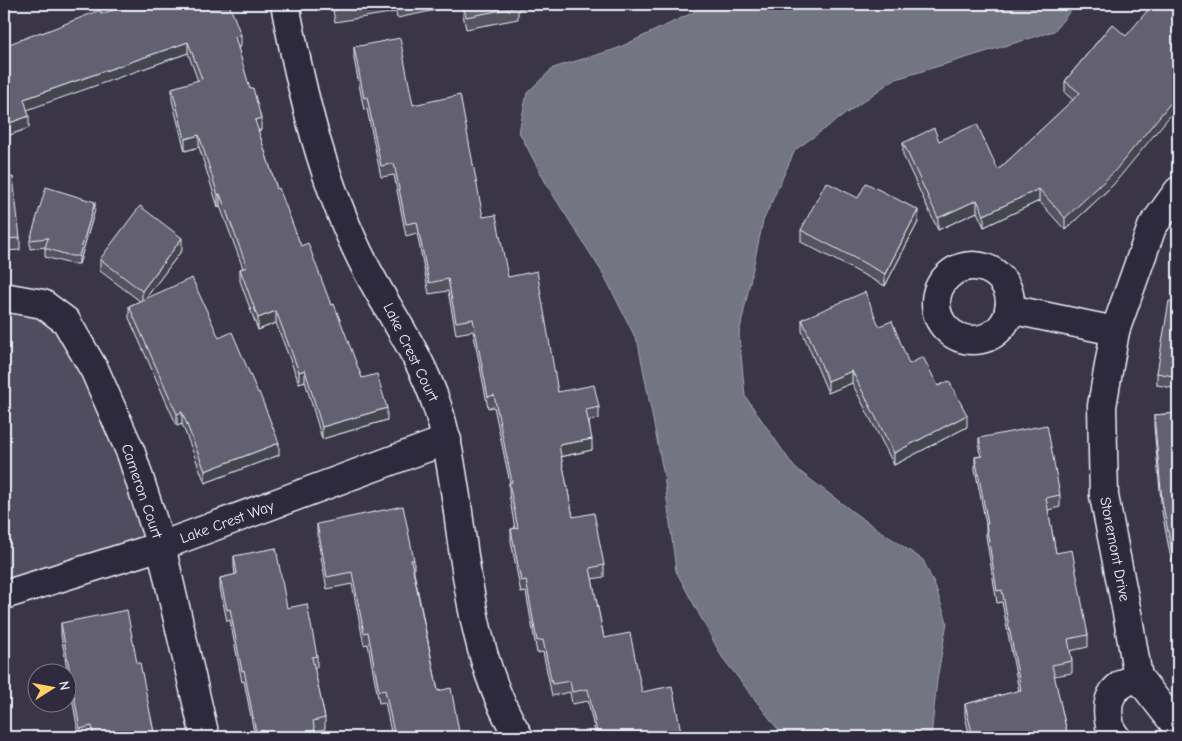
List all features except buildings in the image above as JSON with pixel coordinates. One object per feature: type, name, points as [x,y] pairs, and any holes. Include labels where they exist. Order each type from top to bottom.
[{"type":"street","name":"Lake Crest Court","points":[[285,4],[298,76],[331,188],[366,268],[406,334],[437,405],[448,440],[468,578],[480,640],[496,691],[519,737]]},
{"type":"street","name":"Stonemont Drive","points":[[1178,191],[1152,227],[1115,331],[1102,406],[1104,496],[1138,677],[1178,728]]},
{"type":"street","name":"Cameron Court","points":[[4,298],[43,304],[66,321],[95,371],[131,453],[161,546],[205,737]]},
{"type":"street","points":[[1009,309],[1115,331]]},
{"type":"street","name":"Lake Crest Way","points":[[4,595],[161,546],[448,440]]},
{"type":"street","points":[[1116,737],[1111,732],[1107,707],[1112,693],[1123,682],[1138,677]]},
{"type":"shaded area","points":[[4,298],[66,321],[161,546],[4,595]]},
{"type":"water","points":[[704,4],[1076,4],[1054,31],[893,80],[795,150],[763,221],[739,334],[745,396],[794,467],[857,515],[923,560],[935,586],[947,622],[937,680],[931,737],[784,737],[722,657],[676,571],[664,476],[638,343],[604,275],[548,187],[519,132],[527,93],[553,68],[616,49],[692,13]]}]
